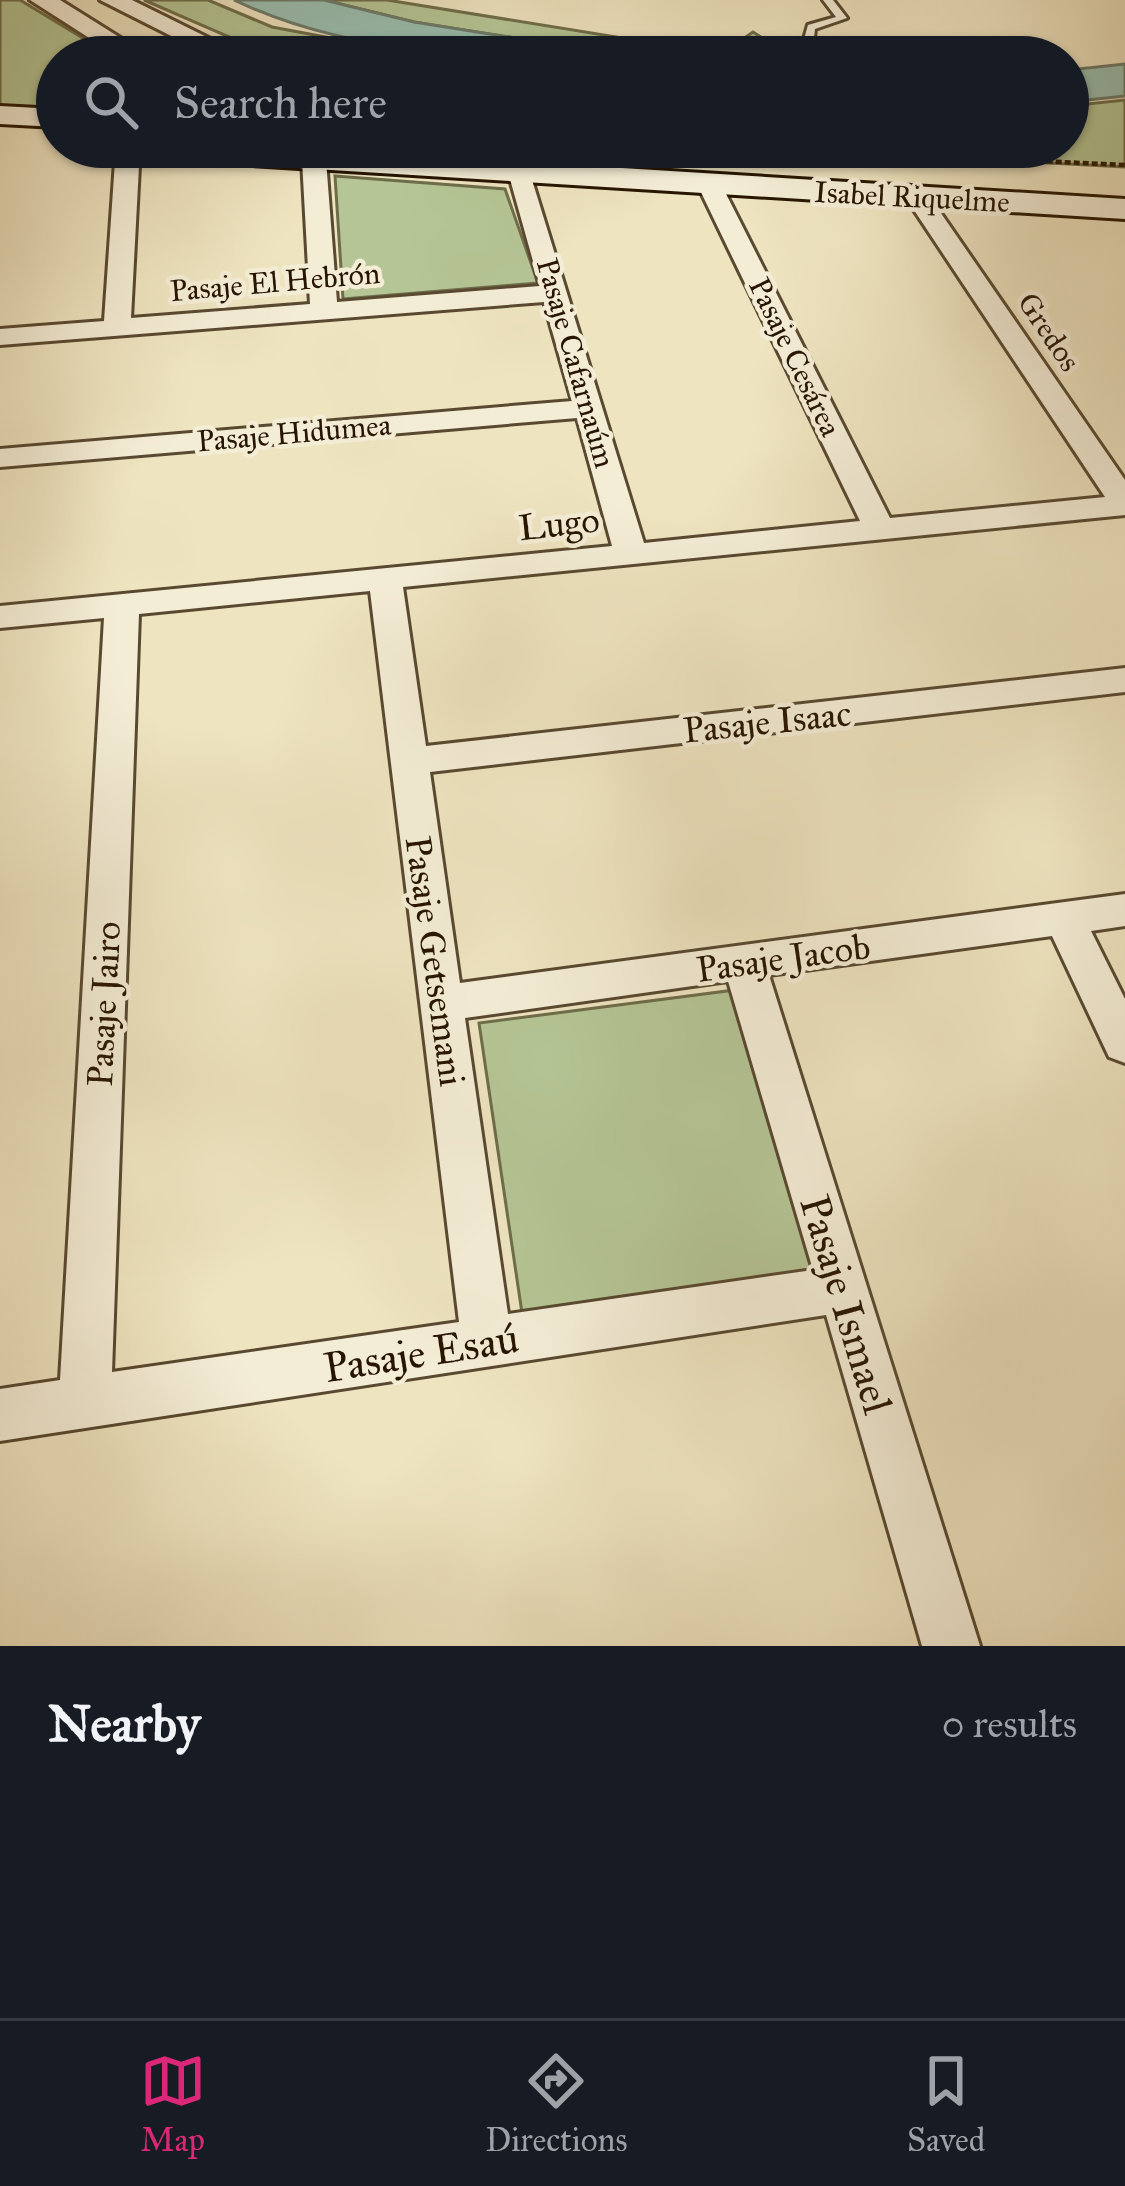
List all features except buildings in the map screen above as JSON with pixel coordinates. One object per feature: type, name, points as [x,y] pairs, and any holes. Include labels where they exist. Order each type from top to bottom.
[{"type":"main road","points":[[0,115],[36,117]]},
{"type":"main road","points":[[0,141],[36,142]]},
{"type":"main road","name":"Isabel Riquelme","points":[[449,168],[490,168]]},
{"type":"main road","name":"Isabel Riquelme","points":[[656,168],[918,198],[1125,209]]},
{"type":"main road","points":[[700,171],[1125,181]]},
{"type":"street","points":[[42,0],[103,36]]},
{"type":"street","points":[[112,0],[189,36]]},
{"type":"street","points":[[117,328],[123,168]]},
{"type":"street","points":[[315,168],[324,311]]},
{"type":"street","points":[[473,168],[483,170]]},
{"type":"street","name":"Pasaje Cafarnaúm","points":[[526,168],[556,293],[631,554]]},
{"type":"street","points":[[690,168],[700,171]]},
{"type":"street","name":"Pasaje Cesárea","points":[[700,171],[880,530]]},
{"type":"street","name":"Gredos","points":[[918,198],[1125,504]]},
{"type":"street","name":"Pasaje El Hebrón","points":[[0,338],[556,293]]},
{"type":"street","name":"Pasaje Hidumea","points":[[0,458],[589,408]]},
{"type":"street","name":"Lugo","points":[[0,617],[1125,504]]},
{"type":"street","name":"Pasaje Getsemani","points":[[385,579],[487,1342]]},
{"type":"street","name":"Pasaje Jairo","points":[[85,1402],[122,605]]},
{"type":"street","name":"Pasaje Isaac","points":[[409,761],[1125,680]]},
{"type":"street","name":"Pasaje Jacob","points":[[442,1003],[1125,910]]},
{"type":"street","points":[[1064,918],[1125,1043]]},
{"type":"street","name":"Pasaje Ismael","points":[[744,962],[951,1646]]},
{"type":"street","name":"Pasaje Esaú","points":[[0,1415],[843,1289]]},
{"type":"lane","points":[[809,36],[811,27],[842,18],[828,0]]},
{"type":"path","points":[[1089,163],[1125,165]]},
{"type":"shaded area","points":[[0,0],[20,0],[79,36],[36,36],[36,110],[0,107]]},
{"type":"shaded area","points":[[144,0],[208,0],[272,27],[320,36],[227,36]]},
{"type":"shaded area","points":[[324,0],[387,0],[610,36],[502,36],[414,22]]},
{"type":"shaded area","points":[[1125,100],[1125,167],[1089,165],[1089,104]]},
{"type":"shaded area","points":[[335,176],[505,189],[538,283],[343,299]]},
{"type":"shaded area","points":[[735,990],[817,1269],[522,1313],[479,1023]]},
{"type":"water","points":[[234,0],[324,0],[414,22],[502,36],[341,36],[282,20]]},
{"type":"water","points":[[1125,64],[1125,96],[1089,100],[1089,68]]}]
